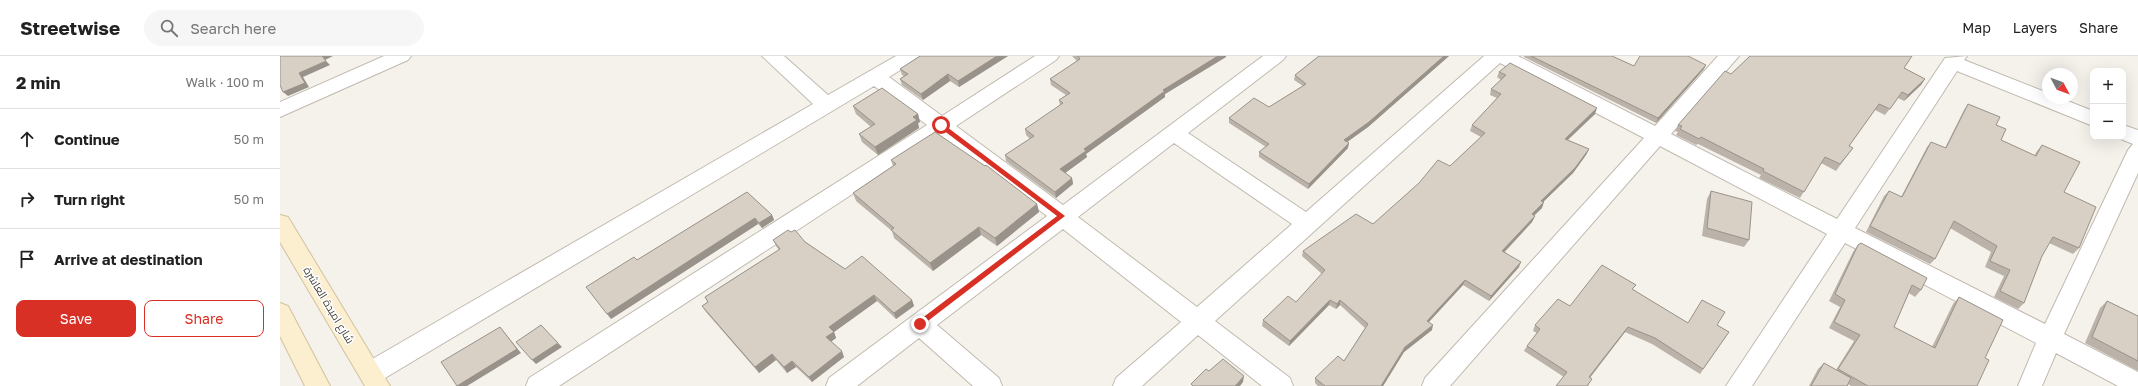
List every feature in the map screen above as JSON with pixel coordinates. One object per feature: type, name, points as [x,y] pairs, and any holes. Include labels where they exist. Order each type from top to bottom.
[{"type":"main road","name":"شارع امبدة العاشرة","points":[[280,223],[375,379]]},
{"type":"main road","points":[[282,322],[318,386]]},
{"type":"street","points":[[280,110],[402,56]]},
{"type":"street","points":[[772,56],[827,105]]},
{"type":"street","points":[[375,379],[910,56]]},
{"type":"street","points":[[538,386],[1049,56]]},
{"type":"street","points":[[838,386],[1276,56]]},
{"type":"street","points":[[1125,386],[1496,56]]},
{"type":"street","points":[[1503,56],[2138,384]]},
{"type":"street","points":[[1434,386],[1729,56]]},
{"type":"street","points":[[1738,386],[1955,59],[2090,118]]},
{"type":"street","points":[[876,77],[1062,216],[1281,386]]},
{"type":"street","points":[[1174,133],[1308,224]]},
{"type":"street","points":[[2126,133],[2138,138]]},
{"type":"street","points":[[2030,386],[2050,338],[2138,150]]},
{"type":"street","points":[[920,324],[990,386]]},
{"type":"building","points":[[280,56],[322,56],[326,61],[299,73],[305,83],[283,92],[280,85]]},
{"type":"building","points":[[920,56],[997,56],[958,81],[948,74],[921,94],[900,79],[908,74],[900,69]]},
{"type":"building","points":[[1078,56],[1218,56],[1163,90],[1165,91],[1084,149],[1086,151],[1060,169],[1072,178],[1055,192],[1005,155],[1034,136],[1025,129],[1063,103],[1059,100],[1070,93],[1050,79],[1080,59]]},
{"type":"building","points":[[1319,56],[1444,56],[1369,122],[1344,140],[1349,143],[1309,184],[1259,152],[1269,144],[1229,118],[1254,98],[1269,107],[1306,84],[1295,75]]},
{"type":"building","points":[[1531,56],[1612,56],[1634,66],[1640,56],[1688,56],[1706,65],[1658,118]]},
{"type":"building","points":[[1750,56],[1912,56],[1904,68],[1925,79],[1908,95],[1902,92],[1890,109],[1879,104],[1849,146],[1853,148],[1840,164],[1825,157],[1804,192],[1763,171],[1764,169],[1701,137],[1699,139],[1680,129],[1682,126],[1678,125],[1725,71],[1731,74]]},
{"type":"building","points":[[1510,63],[1597,108],[1565,139],[1589,149],[1575,168],[1541,201],[1544,202],[1532,214],[1535,216],[1502,251],[1521,262],[1491,296],[1465,280],[1427,321],[1433,325],[1405,347],[1381,386],[1325,386],[1315,378],[1338,356],[1344,361],[1368,324],[1340,300],[1337,304],[1330,300],[1290,341],[1263,320],[1288,296],[1296,302],[1325,270],[1303,251],[1356,214],[1373,224],[1419,183],[1438,160],[1450,166],[1485,133],[1472,125],[1501,94],[1491,89],[1506,75],[1499,72]]},
{"type":"building","points":[[882,88],[918,114],[913,117],[917,120],[875,147],[859,134],[875,124],[853,106]]},
{"type":"building","points":[[1968,104],[2000,117],[1996,125],[2006,129],[2001,140],[2036,156],[2042,145],[2080,162],[2064,192],[2096,207],[2079,248],[2053,237],[2042,256],[2024,303],[2000,291],[2010,270],[1990,261],[1997,246],[1954,221],[1935,259],[1870,226],[1889,191],[1902,197],[1931,142],[1946,148]]},
{"type":"building","points":[[935,132],[985,166],[986,165],[1037,204],[995,238],[979,227],[930,263],[891,230],[894,228],[853,193],[896,164],[891,160]]},
{"type":"building","points":[[1711,191],[1752,202],[1749,240],[1707,228]]},
{"type":"building","points":[[747,192],[772,215],[759,223],[755,218],[607,314],[586,287],[634,257],[637,260]]},
{"type":"building","points":[[788,230],[791,232],[795,230],[805,242],[845,269],[862,256],[912,300],[894,313],[874,295],[829,327],[834,332],[826,337],[842,351],[809,377],[792,361],[784,367],[772,354],[755,367],[702,306],[708,302],[705,297],[780,249],[773,240]]},
{"type":"building","points":[[1861,243],[1927,278],[1921,290],[1912,285],[1894,327],[1935,348],[1959,297],[2003,320],[1985,358],[1989,360],[1977,386],[1868,386],[1838,369],[1860,335],[1834,322],[1845,300],[1835,294],[1858,245]]},
{"type":"building","points":[[1602,265],[1636,285],[1632,289],[1688,323],[1702,300],[1725,312],[1717,325],[1729,332],[1703,369],[1655,338],[1628,327],[1589,377],[1592,379],[1587,386],[1556,386],[1567,372],[1527,346],[1540,329],[1535,325],[1558,299],[1570,306]]},
{"type":"building","points":[[2107,301],[2138,316],[2138,361],[2092,337]]},
{"type":"building","points":[[541,325],[558,343],[532,360],[516,342]]},
{"type":"building","points":[[500,327],[517,349],[457,386],[441,362]]},
{"type":"building","points":[[1223,359],[1244,376],[1235,386],[1193,386],[1191,384],[1206,369],[1209,371]]},
{"type":"building","points":[[1824,363],[1851,378],[1847,386],[1811,386]]},
{"type":"route","points":[[920,324],[1062,216],[941,125]]}]
